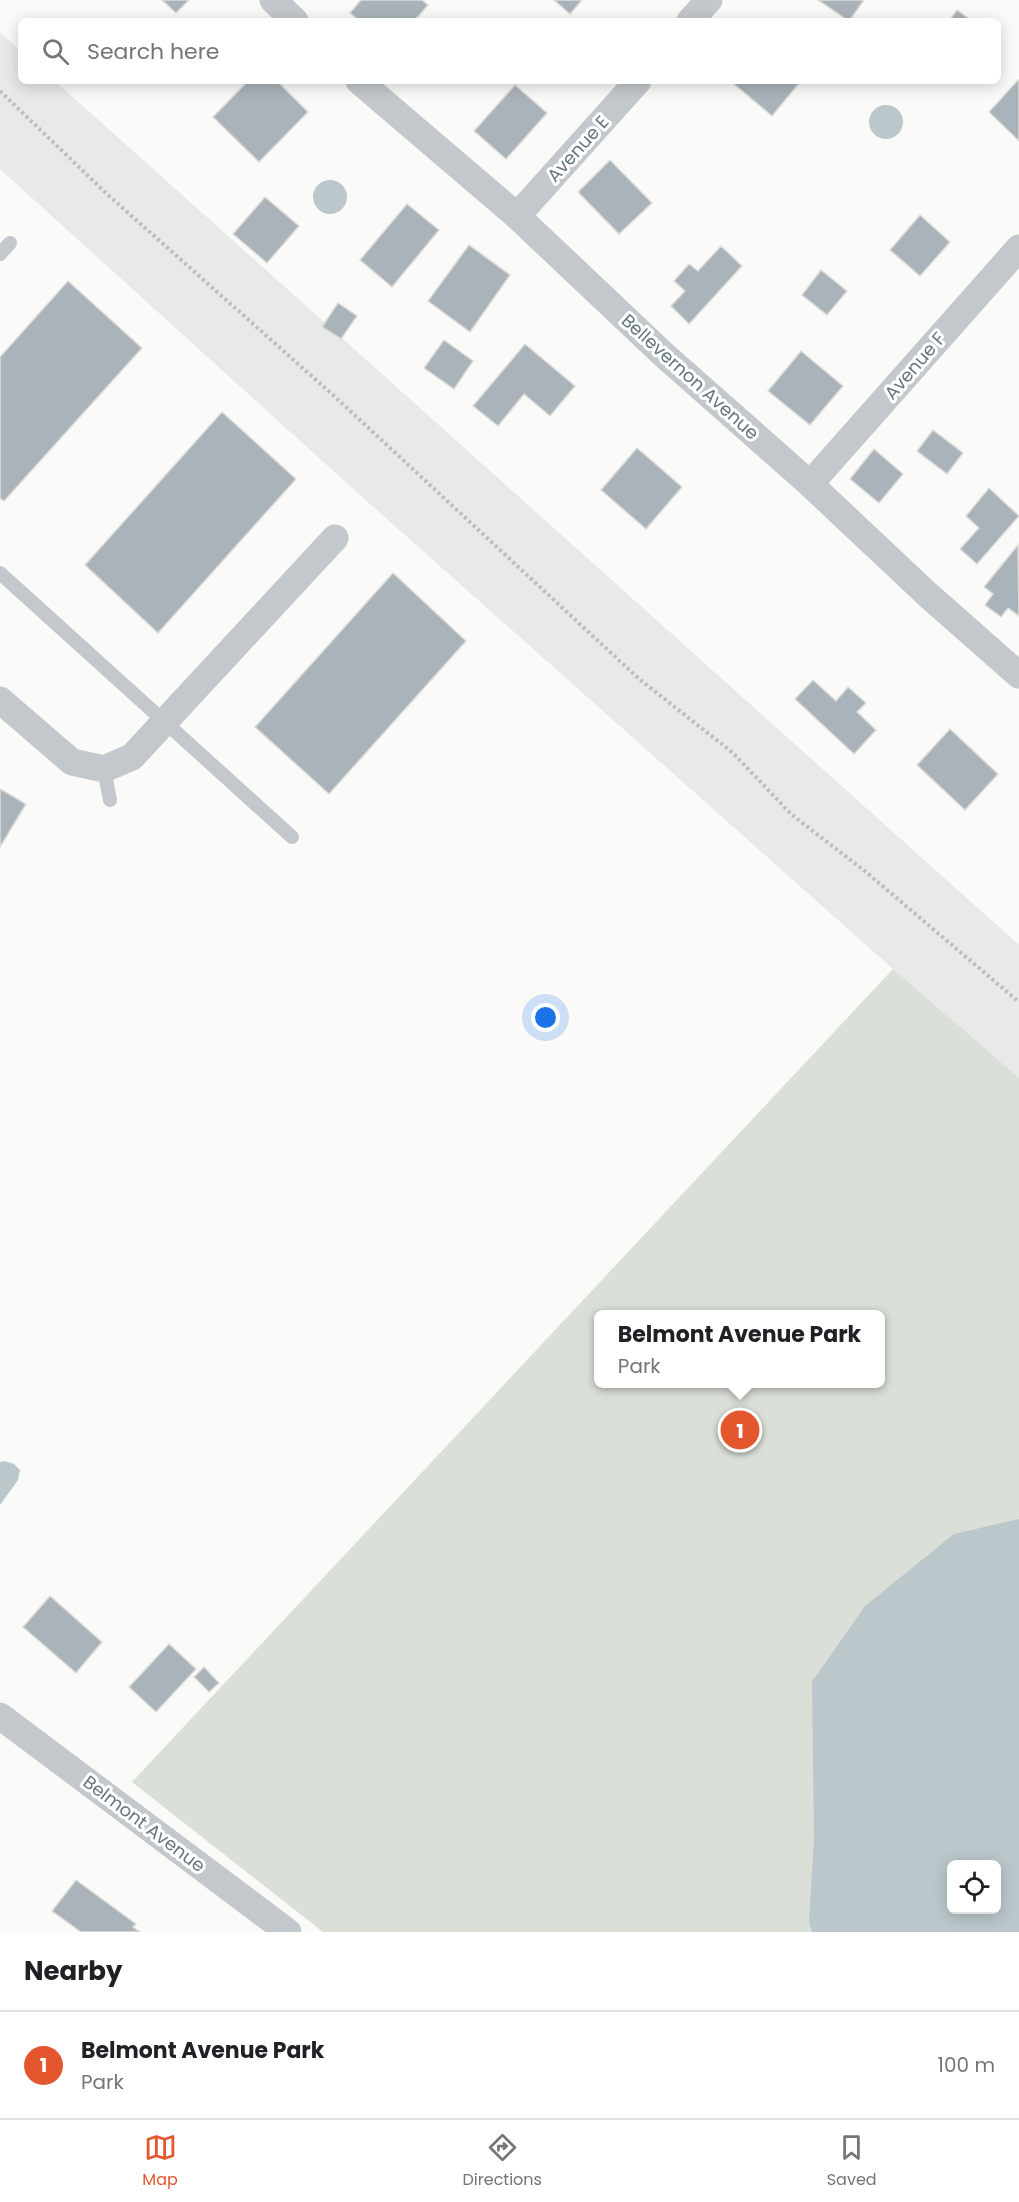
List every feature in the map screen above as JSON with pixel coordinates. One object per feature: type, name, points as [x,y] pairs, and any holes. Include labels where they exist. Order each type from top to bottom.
[{"type":"street","points":[[273,0],[292,18]]},
{"type":"street","points":[[693,18],[709,0]]},
{"type":"street","name":"Bellevernon Avenue","points":[[363,84],[517,216],[664,355],[810,484],[928,595],[1019,675]]},
{"type":"street","name":"Avenue E","points":[[517,216],[636,84]]},
{"type":"street","name":"Avenue F","points":[[810,484],[1019,248]]},
{"type":"street","points":[[0,700],[72,762],[104,770],[132,757],[335,538]]},
{"type":"street","name":"Belmont Avenue","points":[[0,1716],[288,1932]]},
{"type":"lane","points":[[0,573],[292,837]]},
{"type":"lane","points":[[104,770],[110,800]]},
{"type":"path","points":[[0,91],[107,194],[333,395],[638,678],[733,753],[792,815],[866,872],[1019,1002]]},
{"type":"shaded area","points":[[0,32],[18,48],[18,84],[58,84],[1019,945],[1019,1081],[351,487],[0,169]]},
{"type":"shaded area","points":[[886,105],[898,110],[903,122],[898,134],[886,139],[874,134],[869,122],[874,110]]},
{"type":"shaded area","points":[[330,180],[342,185],[347,197],[342,209],[330,214],[318,209],[313,197],[318,185]]},
{"type":"shaded area","points":[[893,969],[1019,1078],[1019,1932],[323,1932],[132,1782]]},
{"type":"shaded area","points":[[0,1462],[14,1464],[20,1470],[18,1480],[0,1505]]},
{"type":"shaded area","points":[[1019,1519],[1019,1932],[812,1932],[809,1922],[814,1838],[812,1682],[865,1606],[954,1534]]},
{"type":"building","points":[[162,0],[189,0],[176,13]]},
{"type":"building","points":[[361,0],[422,0],[428,5],[417,18],[356,18],[350,13]]},
{"type":"building","points":[[554,0],[582,0],[570,14]]},
{"type":"building","points":[[818,0],[864,0],[851,18],[845,18]]},
{"type":"building","points":[[957,10],[968,18],[951,18]]},
{"type":"building","points":[[1019,81],[1019,141],[989,112]]},
{"type":"building","points":[[245,84],[280,84],[308,112],[259,162],[213,117]]},
{"type":"building","points":[[734,84],[799,84],[772,116]]},
{"type":"building","points":[[515,85],[547,113],[506,159],[474,131]]},
{"type":"building","points":[[610,160],[652,203],[619,234],[578,192]]},
{"type":"building","points":[[265,197],[299,226],[267,263],[233,234]]},
{"type":"building","points":[[407,204],[439,230],[392,287],[360,260]]},
{"type":"building","points":[[920,215],[950,242],[920,276],[890,250]]},
{"type":"building","points":[[469,245],[510,275],[470,332],[428,301]]},
{"type":"building","points":[[721,246],[742,266],[689,324],[671,306],[685,291],[674,281],[689,264],[698,271]]},
{"type":"building","points":[[821,270],[847,291],[827,315],[802,295]]},
{"type":"building","points":[[68,281],[142,348],[4,501],[0,498],[0,357]]},
{"type":"building","points":[[338,303],[357,316],[341,339],[322,327]]},
{"type":"building","points":[[444,340],[473,361],[454,389],[424,368]]},
{"type":"building","points":[[525,344],[575,386],[550,416],[524,394],[498,426],[473,406]]},
{"type":"building","points":[[801,351],[843,386],[810,425],[768,391]]},
{"type":"building","points":[[222,412],[296,479],[158,633],[85,565]]},
{"type":"building","points":[[933,430],[963,453],[947,474],[917,451]]},
{"type":"building","points":[[637,448],[682,487],[646,529],[601,490]]},
{"type":"building","points":[[874,449],[903,474],[879,503],[850,479]]},
{"type":"building","points":[[989,488],[1019,516],[977,564],[960,549],[979,528],[966,516]]},
{"type":"building","points":[[1018,545],[1019,616],[1008,608],[1001,617],[985,605],[993,594],[984,587]]},
{"type":"building","points":[[393,573],[466,641],[329,794],[255,727]]},
{"type":"building","points":[[813,680],[836,701],[848,687],[866,703],[857,712],[876,730],[854,754],[795,699]]},
{"type":"building","points":[[950,729],[998,774],[965,810],[917,765]]},
{"type":"building","points":[[0,789],[26,804],[0,847]]},
{"type":"building","points":[[50,1596],[102,1642],[76,1673],[23,1627]]},
{"type":"building","points":[[169,1644],[196,1669],[156,1712],[129,1687]]},
{"type":"building","points":[[204,1667],[219,1683],[209,1692],[194,1677]]},
{"type":"building","points":[[76,1880],[136,1924],[133,1927],[140,1932],[81,1932],[52,1911]]},
{"type":"place","name":"Belmont Avenue Park","points":[[740,1430]]}]
